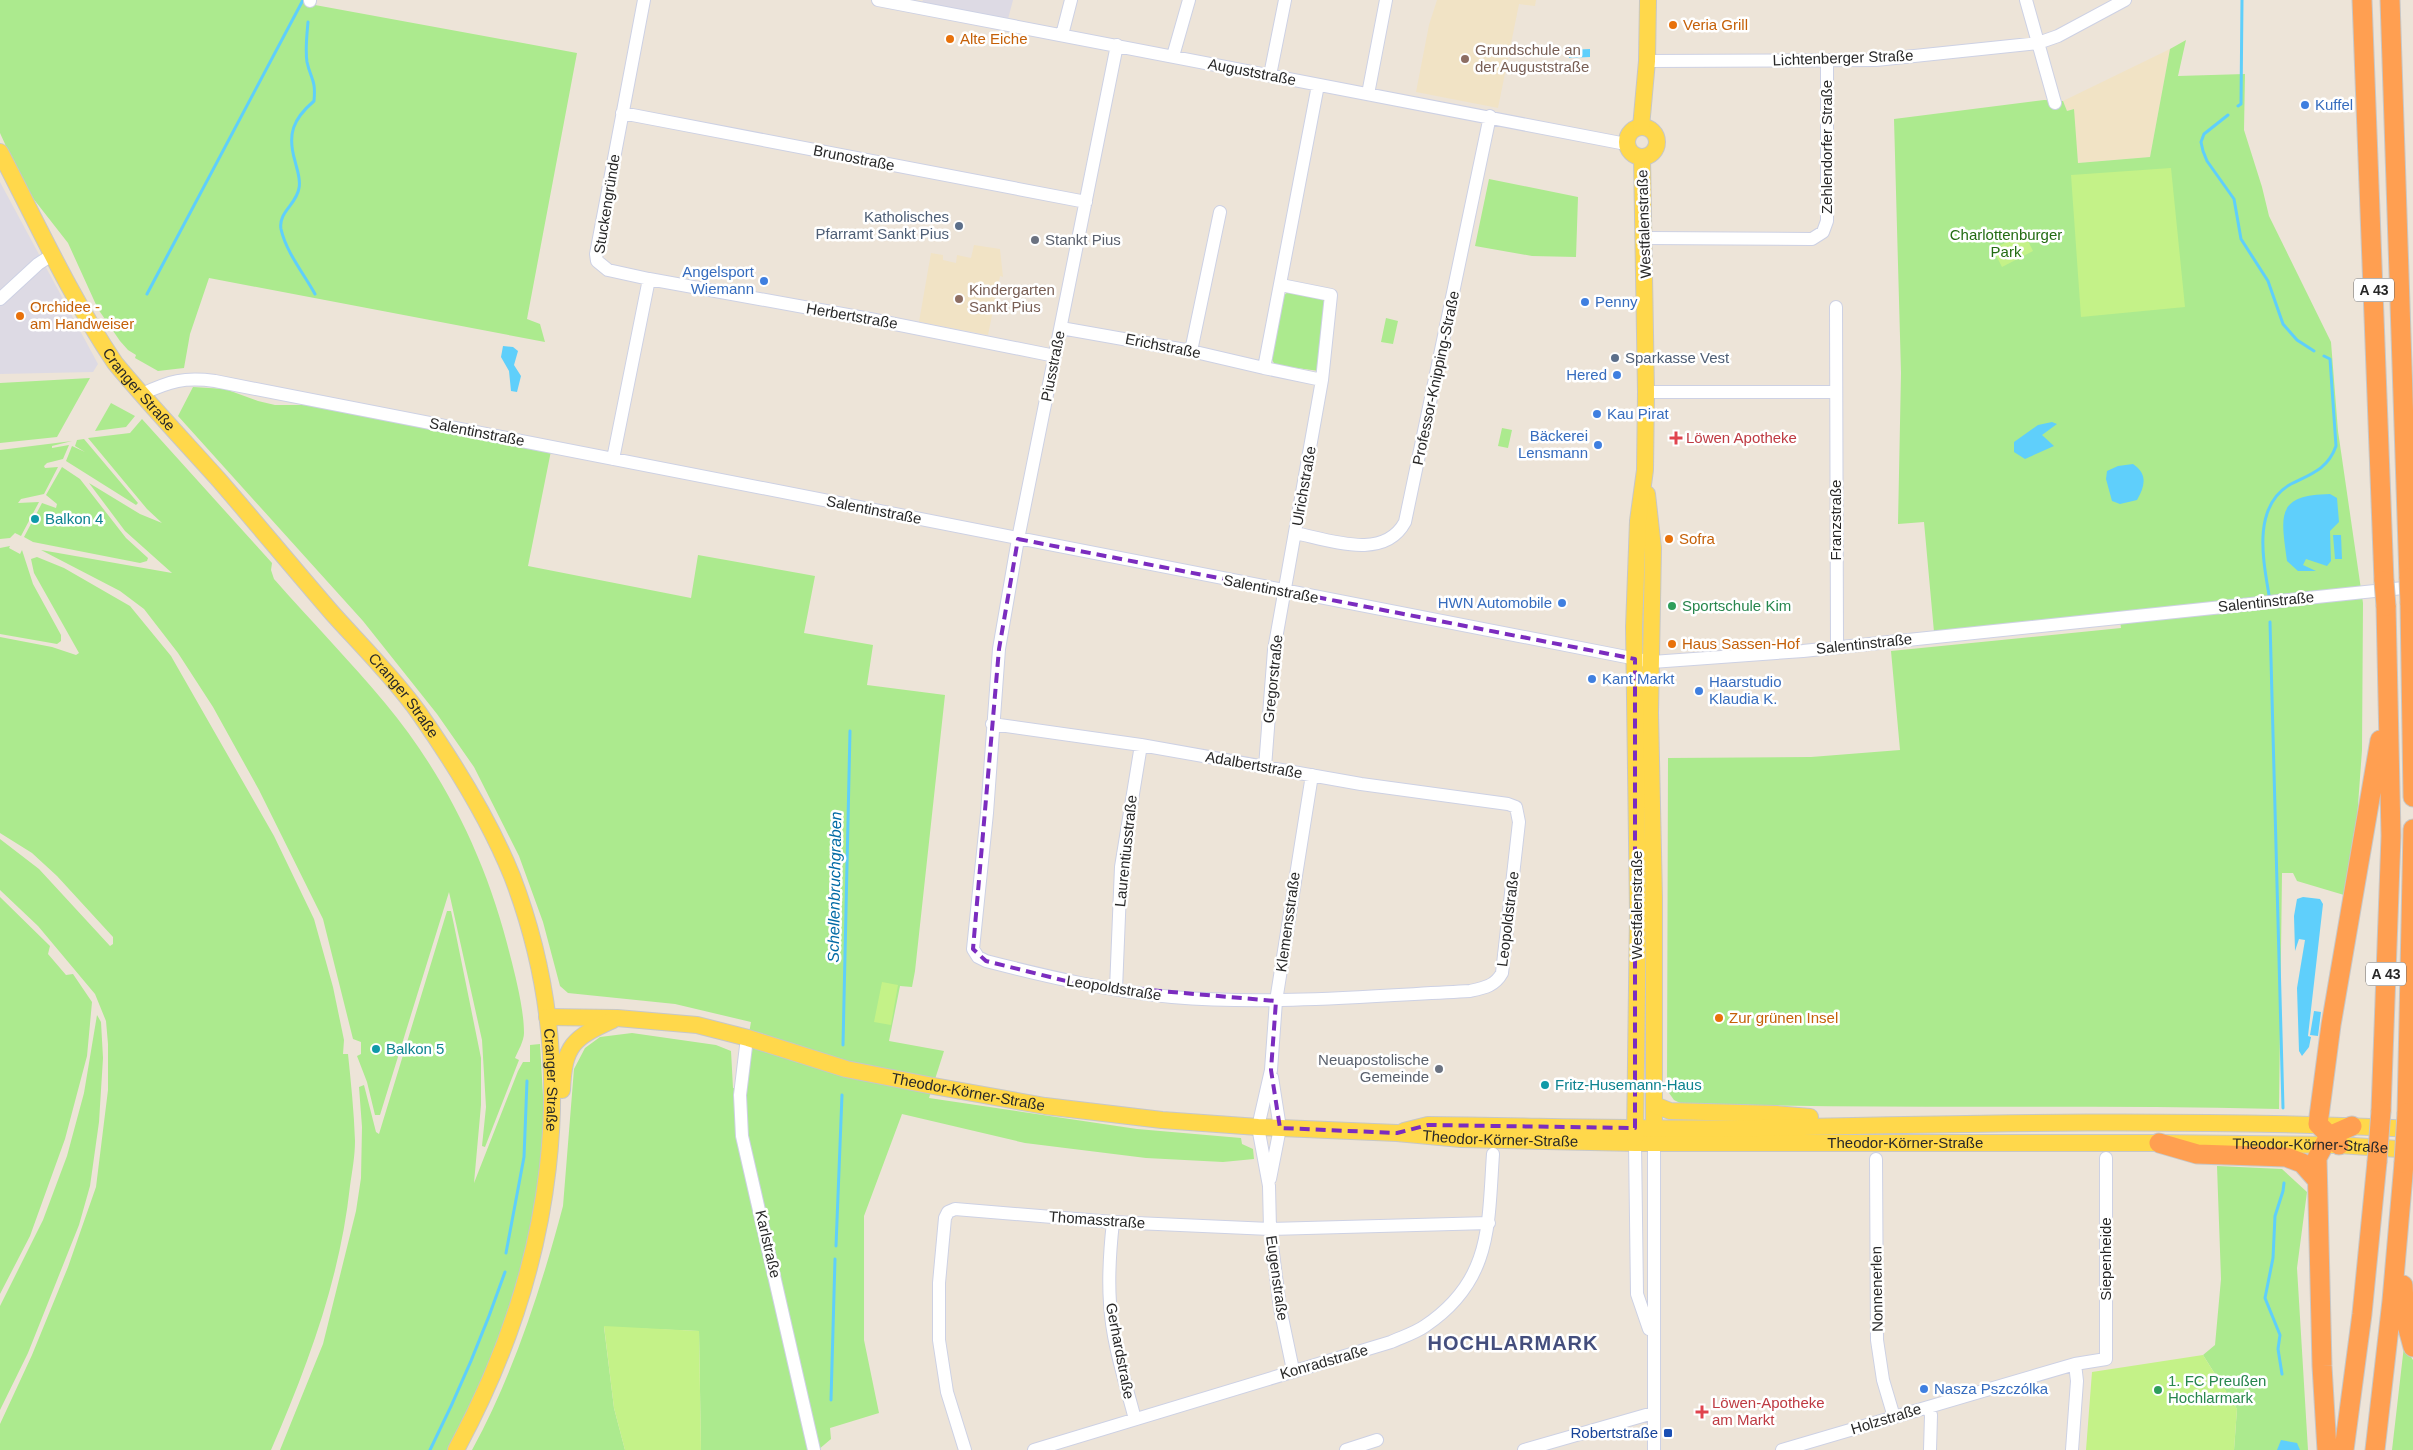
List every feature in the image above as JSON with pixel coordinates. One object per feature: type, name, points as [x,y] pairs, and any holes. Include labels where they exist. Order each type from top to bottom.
[{"type":"highway","name":"A 43","points":[[2344,1450],[2362,1314],[2378,1162],[2391,836],[2386,606],[2362,0]]},
{"type":"highway","name":"A 43","points":[[2390,0],[2411,590],[2413,797]]},
{"type":"highway","points":[[2328,1450],[2322,1366],[2317,1158],[2327,1137],[2331,1025],[2380,740],[2387,657]]},
{"type":"highway","name":"A 43","points":[[2375,1450],[2400,1215],[2409,1157],[2413,829]]},
{"type":"highway","points":[[2327,1137],[2352,1126]]},
{"type":"highway","points":[[2159,1142],[2197,1154],[2286,1157],[2302,1163],[2317,1180]]},
{"type":"highway","points":[[2400,1215],[2405,1318],[2413,1347]]},
{"type":"main road","points":[[1626,144],[1630,132],[1641,127],[1647,61],[1648,0]]},
{"type":"main road","name":"Westfalenstraße","points":[[1626,144],[1633,155],[1642,157],[1654,151],[1657,142],[1654,133],[1641,127]]},
{"type":"main road","name":"Cranger Straße","points":[[0,152],[52,255],[96,335],[115,363],[417,710],[484,816],[512,875],[533,942],[547,1017],[553,1116],[548,1176],[540,1225],[523,1290],[492,1375],[456,1450]]},
{"type":"main road","name":"Westfalenstraße","points":[[1642,157],[1645,238],[1645,470],[1653,548],[1654,1136]]},
{"type":"main road","name":"Westfalenstraße","points":[[1635,1136],[1638,912],[1635,659],[1638,521],[1645,470]]},
{"type":"main road","name":"Theodor-Körner-Straße","points":[[547,1017],[617,1018],[697,1025],[748,1038],[846,1069],[1045,1106],[1162,1120],[1258,1127],[1397,1133],[1453,1138],[1654,1136],[2159,1142],[2327,1137]]},
{"type":"main road","name":"Cranger Straße","points":[[540,1225],[552,1204],[559,1141],[564,1061],[579,1038],[617,1018]]},
{"type":"main road","name":"Theodor-Körner-Straße","points":[[1655,1105],[1670,1112],[1776,1114],[1866,1124]]},
{"type":"main road","name":"Theodor-Körner-Straße","points":[[2352,1126],[2410,1121]]},
{"type":"main road","name":"Theodor-Körner-Straße","points":[[1654,1136],[1866,1124],[2109,1122],[2327,1137],[2409,1157]]},
{"type":"street","name":"Stuckengründe","points":[[644,0],[596,254],[597,261],[608,270],[649,279]]},
{"type":"street","name":"Auguststraße","points":[[878,0],[1318,85],[1490,116],[1626,144]]},
{"type":"street","points":[[1062,35],[1071,0]]},
{"type":"street","points":[[1173,56],[1189,0]]},
{"type":"street","points":[[1270,75],[1285,0]]},
{"type":"street","points":[[1368,94],[1386,0]]},
{"type":"street","points":[[2026,0],[2055,103]]},
{"type":"street","name":"Lichtenberger Straße","points":[[1647,61],[1876,60],[2038,43],[2058,36],[2125,0]]},
{"type":"street","name":"Piusstraße","points":[[1018,539],[1117,45]]},
{"type":"street","name":"Zehlendorfer Straße","points":[[1645,238],[1812,239],[1819,236],[1827,221],[1827,61]]},
{"type":"street","points":[[1318,85],[1264,368],[1322,380]]},
{"type":"street","name":"Brunostraße","points":[[622,113],[1086,202]]},
{"type":"street","name":"Professor-Knipping-Straße","points":[[1296,533],[1348,543],[1380,543],[1391,538],[1401,530],[1405,522],[1490,116]]},
{"type":"street","points":[[1191,351],[1220,212]]},
{"type":"street","points":[[0,299],[38,264],[52,255]]},
{"type":"street","points":[[613,459],[649,279]]},
{"type":"street","name":"Herbertstraße","points":[[649,279],[870,319],[1055,356]]},
{"type":"street","name":"Ulrichstraße","points":[[1281,285],[1331,295],[1322,380],[1285,592]]},
{"type":"street","name":"Franzstraße","points":[[1836,307],[1837,647]]},
{"type":"street","name":"Erichstraße","points":[[1061,328],[1191,351],[1264,368]]},
{"type":"street","name":"Salentinstraße","points":[[142,394],[177,380],[191,378],[215,380],[1285,592],[1652,662],[1837,647],[2411,590]]},
{"type":"street","points":[[1646,392],[1836,392]]},
{"type":"street","name":"Leopoldstraße","points":[[1018,539],[998,650],[987,813],[973,949],[978,957],[986,961],[1078,984],[1172,996],[1276,1001],[1470,991],[1485,988],[1497,981],[1502,972],[1519,822],[1516,807]]},
{"type":"street","name":"Gregorstraße","points":[[1265,767],[1274,650],[1285,592]]},
{"type":"street","name":"Adalbertstraße","points":[[992,724],[1140,744],[1312,775],[1508,804],[1516,807]]},
{"type":"street","name":"Laurentiusstraße","points":[[1116,989],[1121,867],[1140,744]]},
{"type":"street","name":"Klemensstraße","points":[[1258,1127],[1271,1070],[1276,1001],[1312,775]]},
{"type":"street","name":"Karlstraße","points":[[748,1038],[740,1095],[742,1136],[814,1450]]},
{"type":"street","name":"Klemensstraße","points":[[1271,1070],[1280,1128]]},
{"type":"street","name":"Eugenstraße","points":[[1258,1127],[1269,1186],[1270,1229],[1280,1308],[1293,1370]]},
{"type":"street","name":"Eugenstraße","points":[[1269,1186],[1280,1128]]},
{"type":"street","name":"Westfalenstraße","points":[[1635,1136],[1637,1294],[1652,1338]]},
{"type":"street","name":"Westfalenstraße","points":[[1654,1136],[1652,1338],[1654,1450]]},
{"type":"street","name":"Konradstraße","points":[[1034,1450],[1293,1370],[1391,1342],[1424,1327],[1455,1301],[1473,1274],[1487,1241],[1494,1154]]},
{"type":"street","name":"Siepenheide","points":[[2106,1158],[2106,1360]]},
{"type":"street","name":"Nonnenerlen","points":[[1876,1159],[1877,1340],[1883,1380],[1894,1417]]},
{"type":"street","name":"Thomasstraße","points":[[965,1450],[946,1392],[939,1340],[939,1283],[945,1218],[948,1212],[955,1209],[1113,1222],[1270,1229],[1489,1223]]},
{"type":"street","name":"Gerhardstraße","points":[[1113,1222],[1108,1275],[1110,1304],[1115,1343],[1135,1419]]},
{"type":"street","name":"Holzstraße","points":[[1788,1449],[2075,1364],[2106,1360]]},
{"type":"street","points":[[2072,1450],[2077,1382],[2075,1364]]},
{"type":"street","points":[[1928,1407],[1931,1416],[1930,1450]]},
{"type":"street","points":[[1524,1450],[1653,1413]]},
{"type":"street","points":[[1346,1450],[1377,1440]]},
{"type":"highlighted area","points":[[1018,539],[1635,659],[1635,1128],[1428,1125],[1397,1133],[1280,1128],[1271,1070],[1276,1001],[1078,984],[986,961],[973,949],[999,649]]},
{"type":"shaded area","points":[[923,0],[1013,0],[1008,19],[922,2]]},
{"type":"shaded area","name":"Grundschule an der Auguststraße","points":[[1437,0],[1536,0],[1535,6],[1519,4],[1498,108],[1416,92],[1429,25]]},
{"type":"shaded area","points":[[2170,49],[2150,157],[2078,163],[2073,109],[2067,111],[2063,101]]},
{"type":"shaded area","points":[[0,182],[98,364],[93,372],[0,374]]},
{"type":"shaded area","name":"Kindergarten Sankt Pius","points":[[974,245],[1000,249],[1003,277],[1000,276],[988,335],[919,322],[931,253],[943,255],[943,260],[956,263],[957,255],[971,258]]},
{"type":"green space","points":[[0,0],[317,0],[315,5],[577,53],[527,319],[540,324],[545,342],[209,278],[190,334],[184,368],[158,371],[135,358],[136,355],[128,350],[120,341],[98,309],[68,243],[25,188],[0,133]]},
{"type":"green space","name":"Charlottenburger Park","points":[[2186,40],[2178,76],[2245,74],[2244,130],[2269,216],[2331,342],[2338,431],[2363,603],[2362,750],[2357,819],[2344,895],[2297,881],[2293,873],[2282,873],[2279,1109],[1680,1103],[1674,1100],[1667,1090],[1668,758],[1811,757],[1900,750],[1891,651],[2121,628],[2119,613],[1934,632],[1924,522],[1898,524],[1901,373],[1894,119],[2044,100],[2063,101],[2067,111],[2074,109],[2078,163],[2150,157],[2170,49]]},
{"type":"green space","points":[[2171,168],[2185,307],[2081,317],[2071,175]]},
{"type":"green space","points":[[1489,179],[1578,197],[1576,257],[1532,256],[1475,246]]},
{"type":"green space","name":"Charlottenburger Park","points":[[2024,233],[2033,251],[2002,267],[1993,249]]},
{"type":"green space","points":[[1288,292],[1319,297],[1326,301],[1319,371],[1275,365],[1271,358],[1283,296]]},
{"type":"green space","points":[[1386,318],[1398,321],[1393,344],[1381,342]]},
{"type":"green space","points":[[90,378],[57,437],[0,443],[0,383]]},
{"type":"green space","points":[[193,387],[225,389],[275,405],[308,405],[551,451],[528,566],[691,598],[698,555],[815,576],[804,633],[873,645],[867,685],[945,695],[915,971],[912,987],[900,986],[889,1041],[944,1051],[929,1098],[1137,1129],[1241,1138],[1242,1144],[1253,1149],[1254,1159],[1223,1162],[1146,1158],[1025,1143],[902,1114],[864,1216],[864,1340],[879,1413],[830,1428],[831,1439],[818,1450],[701,1450],[699,1331],[604,1327],[614,1408],[625,1450],[472,1450],[500,1392],[525,1331],[563,1206],[574,1069],[585,1048],[600,1037],[632,1033],[716,1045],[731,1051],[733,1088],[739,1089],[751,1022],[675,1004],[568,993],[560,986],[543,922],[519,856],[474,767],[437,714],[363,621],[178,416]]},
{"type":"green space","points":[[111,403],[135,416],[126,427],[95,431]]},
{"type":"green space","points":[[142,419],[272,563],[271,570],[274,579],[385,703],[427,760],[462,822],[490,888],[501,921],[517,984],[524,1024],[523,1039],[515,1058],[519,1060],[485,1147],[482,1146],[486,1107],[482,1040],[449,892],[380,1115],[375,1115],[367,1082],[357,1056],[361,1054],[361,1042],[353,1039],[323,919],[259,790],[213,707],[178,653],[144,609],[120,591],[41,550],[172,573],[125,531],[89,483],[140,514],[162,523],[147,509],[88,438],[130,433]]},
{"type":"green space","points":[[1502,428],[1512,430],[1508,448],[1498,446]]},
{"type":"green space","points":[[84,439],[138,503],[136,505],[66,461],[72,446],[85,452],[75,446],[77,440]]},
{"type":"green space","points":[[72,441],[52,446],[52,448],[69,445],[63,459],[47,463],[44,466],[45,468],[58,467],[44,494],[21,499],[18,503],[39,502],[21,536],[15,533],[10,538],[0,539],[0,450]]},
{"type":"green space","points":[[62,467],[80,479],[126,538],[148,558],[147,561],[140,563],[33,542],[24,537],[42,503],[56,508],[57,504],[46,495]]},
{"type":"green space","points":[[10,546],[9,548],[20,554],[22,550],[33,584],[61,635],[61,641],[57,644],[0,634],[0,548]]},
{"type":"green space","points":[[37,557],[64,568],[130,606],[171,656],[274,836],[314,919],[333,987],[344,1040],[343,1054],[348,1054],[355,1130],[353,1164],[339,1255],[321,1321],[298,1386],[271,1450],[0,1450],[0,1424],[32,1355],[68,1267],[96,1187],[108,1090],[106,1021],[95,994],[38,926],[0,890],[0,839],[39,869],[110,946],[113,944],[113,937],[57,876],[32,853],[0,833],[0,637],[52,647],[76,655],[79,653],[34,573],[31,559]]},
{"type":"green space","points":[[0,897],[50,946],[48,954],[66,975],[73,974],[92,1002],[87,1056],[65,1139],[30,1236],[0,1294]]},
{"type":"green space","points":[[447,911],[451,911],[481,1058],[481,1105],[474,1183],[518,1071],[523,1062],[530,1062],[530,1045],[540,1044],[544,1113],[539,1188],[516,1290],[491,1361],[449,1450],[280,1450],[323,1344],[356,1211],[361,1178],[362,1127],[359,1087],[364,1085],[376,1132],[379,1134]]},
{"type":"green space","points":[[882,982],[898,985],[891,1025],[874,1022]]},
{"type":"green space","points":[[97,1015],[101,1022],[103,1058],[99,1122],[90,1186],[79,1225],[28,1353],[0,1410],[0,1306],[43,1220],[67,1156],[84,1093]]},
{"type":"green space","points":[[2217,1166],[2282,1169],[2307,1192],[2297,1268],[2308,1450],[2234,1450],[2237,1409],[2203,1355],[2215,1345],[2221,1279]]},
{"type":"green space","points":[[604,1326],[699,1331],[701,1450],[625,1450],[614,1408]]},
{"type":"green space","points":[[2404,1346],[2413,1360],[2413,1450],[2392,1450]]},
{"type":"green space","name":"1. FC Preußen Hochlarmark","points":[[2203,1355],[2237,1409],[2234,1450],[2086,1450],[2092,1372]]},
{"type":"water","points":[[1590,49],[1590,57],[1569,58],[1569,50]]},
{"type":"water","points":[[503,346],[513,347],[518,351],[514,365],[521,376],[517,392],[511,391],[509,371],[501,357]]},
{"type":"water","points":[[2052,422],[2057,424],[2042,435],[2054,446],[2025,459],[2014,452],[2014,442],[2038,425]]},
{"type":"water","points":[[2133,464],[2141,472],[2144,480],[2137,500],[2120,504],[2112,501],[2106,479],[2107,471],[2118,466]]},
{"type":"water","points":[[2330,494],[2337,498],[2339,522],[2330,531],[2331,561],[2327,566],[2306,559],[2303,565],[2316,571],[2298,571],[2287,561],[2283,532],[2283,520],[2286,511],[2291,504],[2299,499],[2312,495]]},
{"type":"water","points":[[2333,535],[2341,535],[2342,559],[2335,559]]},
{"type":"water","points":[[2303,897],[2320,899],[2323,904],[2308,1036],[2311,1037],[2309,1047],[2302,1056],[2299,1051],[2297,988],[2305,940],[2299,939],[2295,951],[2294,916],[2297,899]]},
{"type":"water","points":[[2314,1011],[2321,1012],[2318,1036],[2310,1035]]},
{"type":"water","points":[[2281,1440],[2297,1443],[2300,1450],[2277,1450]]},
{"type":"waterway","points":[[147,294],[303,0]]},
{"type":"waterway","points":[[2238,106],[2241,104],[2242,0]]},
{"type":"waterway","points":[[308,22],[306,57],[314,84],[314,101],[301,114],[292,135],[293,151],[299,178],[298,194],[282,218],[281,229],[287,246],[315,294]]},
{"type":"waterway","points":[[2228,115],[2204,134],[2201,142],[2203,151],[2207,161],[2234,199],[2241,239],[2268,281],[2283,324],[2297,340],[2314,351]]},
{"type":"waterway","points":[[2269,595],[2264,566],[2263,534],[2265,519],[2270,506],[2279,494],[2291,484],[2312,474],[2324,465],[2333,454],[2336,446],[2330,359],[2324,356]]},
{"type":"waterway","points":[[2270,622],[2283,1108]]},
{"type":"waterway","name":"Schellenbruchgraben","points":[[843,1045],[850,731]]},
{"type":"waterway","points":[[506,1253],[524,1157],[527,1081]]},
{"type":"waterway","name":"Schellenbruchgraben","points":[[836,1246],[842,1095]]},
{"type":"waterway","points":[[2282,1374],[2278,1349],[2280,1335],[2265,1298],[2273,1258],[2275,1216],[2284,1183]]},
{"type":"waterway","name":"Schellenbruchgraben","points":[[831,1400],[835,1259]]},
{"type":"waterway","points":[[430,1450],[470,1362],[505,1272]]},
{"type":"place","name":"Veria Grill","points":[[1673,25]]},
{"type":"place","name":"Alte Eiche","points":[[950,39]]},
{"type":"place","name":"Grundschule an der Auguststraße","points":[[1465,59]]},
{"type":"place","name":"Kuffel","points":[[2305,105]]},
{"type":"place","name":"Katholisches Pfarramt Sankt Pius","points":[[959,226]]},
{"type":"place","name":"Stankt Pius","points":[[1035,240]]},
{"type":"place","name":"Angelsport Wiemann","points":[[764,281]]},
{"type":"place","name":"Kindergarten Sankt Pius","points":[[959,299]]},
{"type":"place","name":"Penny","points":[[1585,302]]},
{"type":"place","name":"Orchidee - am Handweiser","points":[[20,316]]},
{"type":"place","name":"Sparkasse Vest","points":[[1615,358]]},
{"type":"place","name":"Hered","points":[[1617,375]]},
{"type":"place","name":"Kau Pirat","points":[[1597,414]]},
{"type":"place","name":"Löwen Apotheke","points":[[1676,438]]},
{"type":"place","name":"Bäckerei Lensmann","points":[[1598,445]]},
{"type":"place","name":"Balkon 4","points":[[35,519]]},
{"type":"place","name":"Sofra","points":[[1669,539]]},
{"type":"place","name":"HWN Automobile","points":[[1562,603]]},
{"type":"place","name":"Sportschule Kim","points":[[1672,606]]},
{"type":"place","name":"Haus Sassen-Hof","points":[[1672,644]]},
{"type":"place","name":"Kant Markt","points":[[1592,679]]},
{"type":"place","name":"Haarstudio Klaudia K.","points":[[1699,691]]},
{"type":"place","name":"Zur grünen Insel","points":[[1719,1018]]},
{"type":"place","name":"Balkon 5","points":[[376,1049]]},
{"type":"place","name":"Neuapostolische Gemeinde","points":[[1439,1069]]},
{"type":"place","name":"Fritz-Husemann-Haus","points":[[1545,1085]]},
{"type":"place","name":"Nasza Pszczólka","points":[[1924,1389]]},
{"type":"place","name":"1. FC Preußen Hochlarmark","points":[[2158,1390]]},
{"type":"place","name":"Löwen-Apotheke am Markt","points":[[1702,1412]]},
{"type":"place","name":"Robertstraße","points":[[1668,1433]]},
{"type":"district","name":"HOCHLARMARK","points":[[1513,1343]]}]
